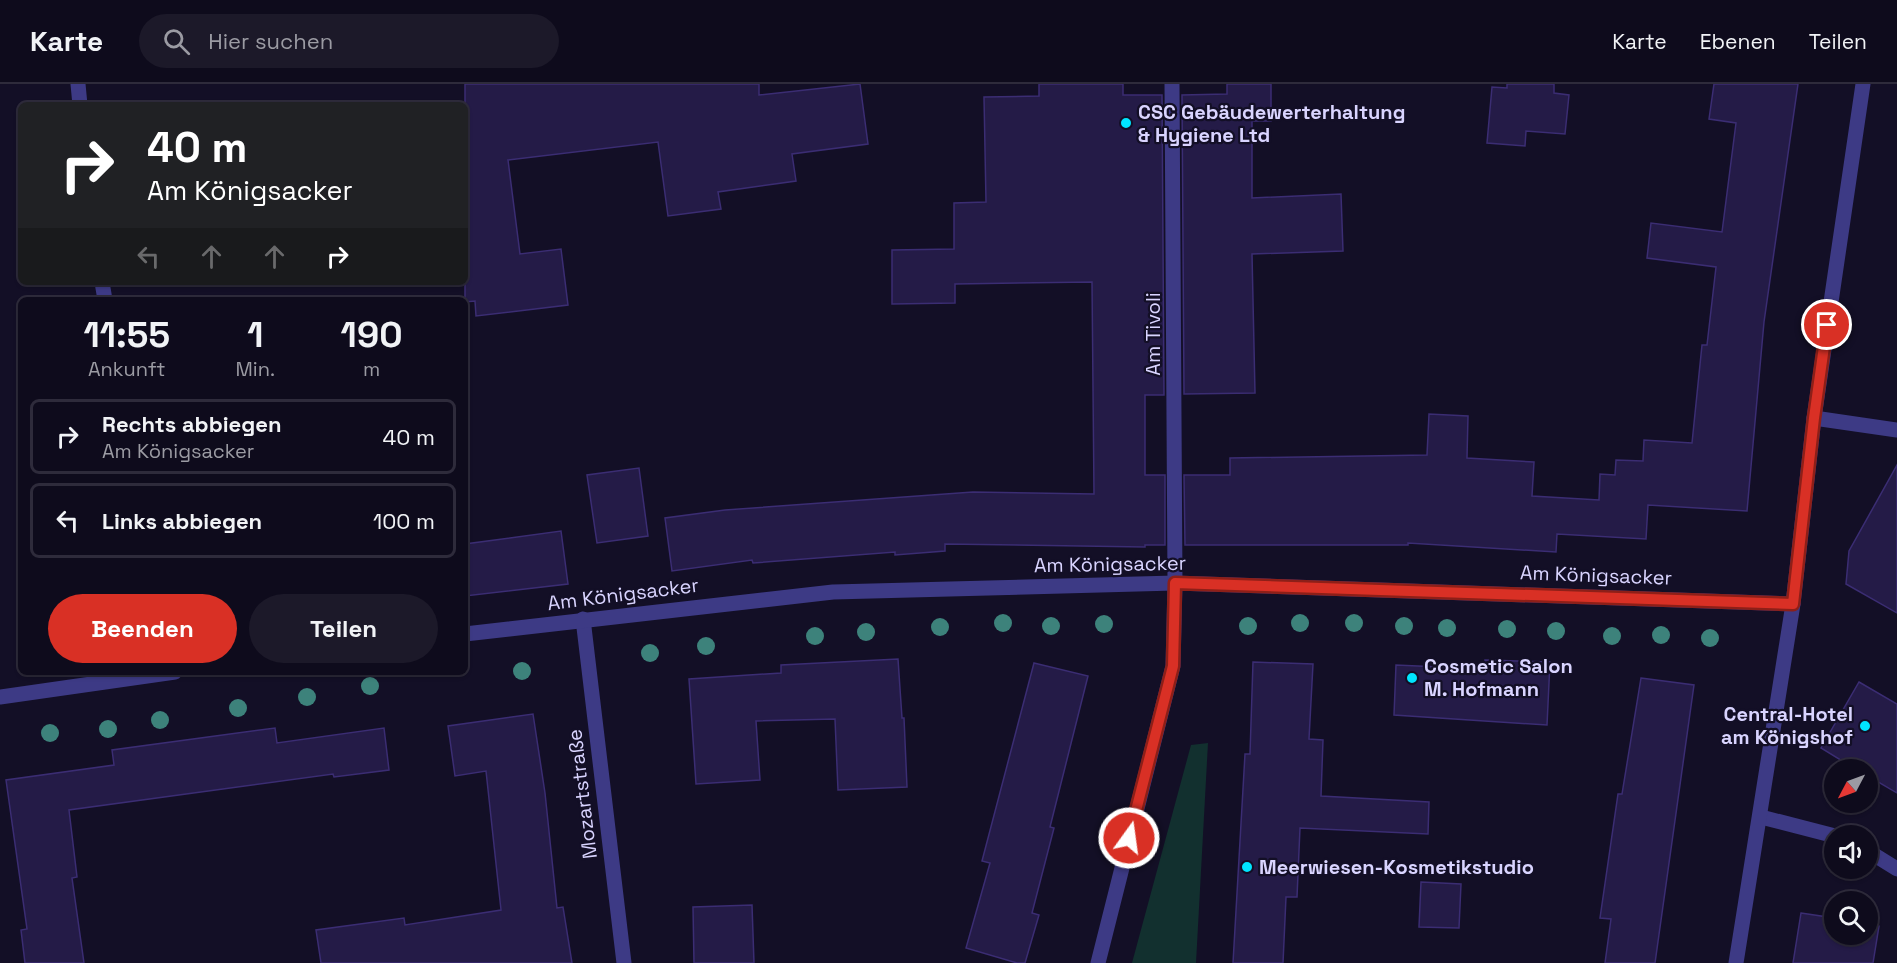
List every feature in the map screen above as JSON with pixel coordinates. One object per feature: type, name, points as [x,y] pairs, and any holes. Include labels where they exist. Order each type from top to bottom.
[{"type":"street","points":[[78,84],[80,102]]},
{"type":"street","name":"Am Tivoli","points":[[1098,963],[1173,666],[1175,583],[1172,84]]},
{"type":"street","points":[[1736,963],[1793,604],[1814,418],[1863,84]]},
{"type":"street","points":[[1814,418],[1897,430]]},
{"type":"street","name":"Am Königsacker","points":[[468,634],[833,592],[1175,583],[1793,604]]},
{"type":"street","name":"Mozartstraße","points":[[583,619],[624,963]]},
{"type":"street","points":[[0,697],[144,675]]},
{"type":"street","points":[[1761,817],[1824,833]]},
{"type":"street","points":[[1878,857],[1897,869]]},
{"type":"green space","points":[[1208,743],[1196,963],[1132,963],[1191,745]]},
{"type":"building","points":[[465,84],[759,84],[759,95],[860,84],[868,144],[792,154],[796,181],[718,192],[721,209],[668,216],[658,142],[508,160],[520,254],[561,249],[568,305],[476,316],[475,301],[468,302],[468,297],[465,297],[465,285],[468,285],[468,102],[465,102]]},
{"type":"building","points":[[1039,84],[1123,84],[1123,95],[1162,95],[1164,395],[1145,395],[1145,475],[1165,475],[1165,545],[1145,545],[1145,547],[945,544],[945,551],[895,555],[895,552],[753,563],[752,560],[672,571],[665,518],[725,510],[973,492],[1094,494],[1092,282],[955,284],[955,303],[892,304],[892,250],[954,249],[954,203],[986,202],[984,97],[1039,96]]},
{"type":"building","points":[[1227,84],[1271,84],[1271,121],[1252,121],[1252,198],[1341,194],[1343,251],[1252,254],[1255,393],[1184,394],[1182,95],[1227,94]]},
{"type":"building","points":[[1507,84],[1554,84],[1554,93],[1569,95],[1565,134],[1526,131],[1525,146],[1487,143],[1492,87],[1507,88]]},
{"type":"building","points":[[1714,84],[1798,84],[1764,322],[1747,511],[1648,505],[1646,539],[1557,534],[1556,552],[1408,543],[1408,545],[1185,545],[1184,475],[1230,475],[1230,458],[1427,455],[1429,414],[1468,416],[1467,458],[1534,462],[1532,496],[1599,500],[1600,474],[1615,475],[1616,460],[1643,461],[1644,440],[1692,443],[1702,345],[1707,345],[1716,267],[1647,258],[1651,223],[1722,232],[1736,123],[1709,119]]},
{"type":"building","points":[[1897,465],[1897,613],[1846,584],[1849,551]]},
{"type":"building","points":[[639,468],[648,536],[597,543],[587,475]]},
{"type":"building","points":[[561,531],[568,584],[468,596],[468,544]]},
{"type":"building","points":[[898,659],[902,718],[904,718],[907,787],[838,790],[835,719],[756,721],[760,780],[696,784],[689,679],[781,673],[781,665]]},
{"type":"building","points":[[1485,660],[1550,662],[1547,725],[1394,715],[1396,665],[1485,669]]},
{"type":"building","points":[[1253,662],[1313,664],[1309,739],[1323,740],[1321,796],[1429,802],[1428,834],[1300,828],[1297,897],[1286,897],[1283,963],[1233,963],[1245,754],[1250,754]]},
{"type":"building","points":[[1034,663],[1088,676],[1050,827],[1054,828],[1032,913],[1039,915],[1025,963],[1017,963],[966,948],[990,863],[982,861]]},
{"type":"building","points":[[1641,678],[1694,685],[1655,963],[1605,963],[1611,919],[1600,918],[1618,794],[1622,794]]},
{"type":"building","name":"Central-Hotel am Königshof","points":[[1859,682],[1897,704],[1897,793],[1878,782],[1878,759],[1839,759],[1821,748]]},
{"type":"building","points":[[533,714],[545,793],[557,908],[563,907],[572,963],[321,963],[316,930],[404,918],[405,925],[501,910],[486,771],[455,776],[448,726]]},
{"type":"building","points":[[275,728],[277,743],[384,728],[389,770],[334,777],[333,774],[69,810],[77,877],[72,878],[84,963],[25,963],[21,930],[27,929],[6,780],[114,765],[112,750]]},
{"type":"building","points":[[1421,882],[1461,884],[1459,928],[1419,927]]},
{"type":"building","points":[[752,905],[754,963],[694,963],[693,907]]},
{"type":"building","points":[[1801,913],[1824,916],[1824,945],[1876,945],[1873,963],[1793,963]]},
{"type":"place","name":"CSC Gebäudewerterhaltung & Hygiene Ltd","points":[[1126,123]]},
{"type":"place","name":"Cosmetic Salon M. Hofmann","points":[[1412,678]]},
{"type":"place","name":"Central-Hotel am Königshof","points":[[1865,726]]},
{"type":"place","name":"Meerwiesen-Kosmetikstudio","points":[[1247,867]]},
{"type":"route","points":[[1129,838],[1173,666],[1175,583],[1768,601],[1793,604],[1827,325]]}]
